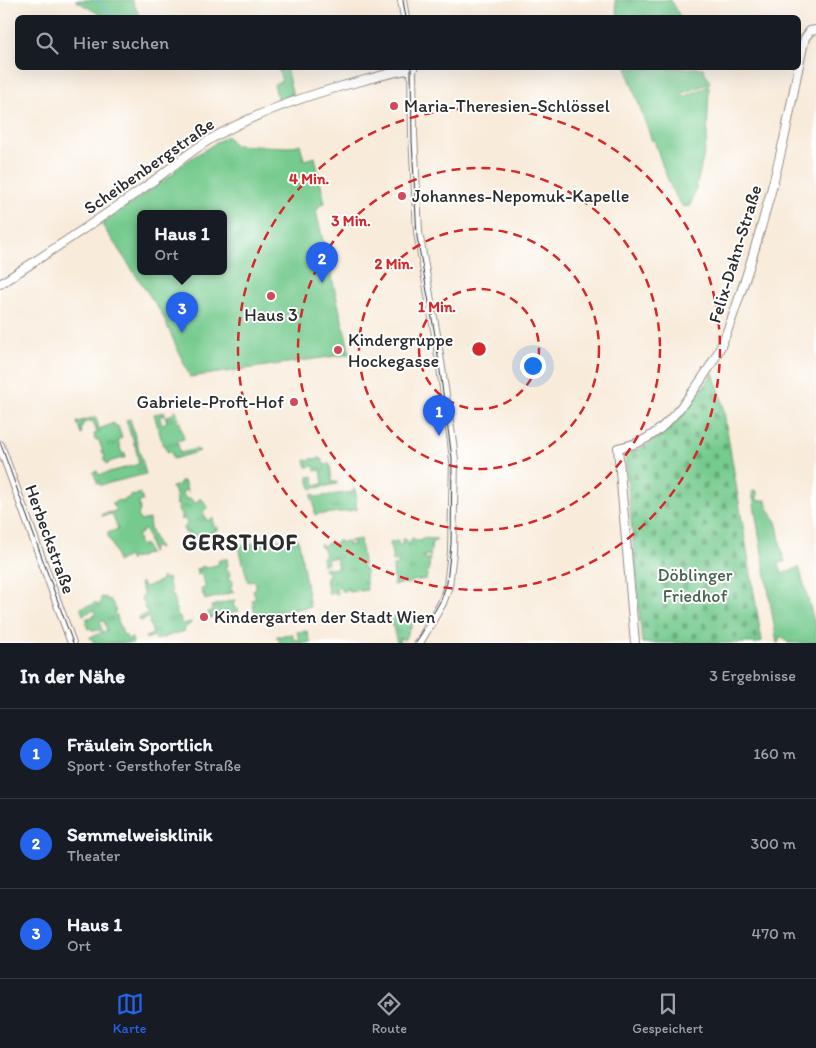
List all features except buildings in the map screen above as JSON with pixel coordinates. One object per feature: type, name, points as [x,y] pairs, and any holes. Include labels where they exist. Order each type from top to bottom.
[{"type":"street","points":[[402,0],[404,15]]},
{"type":"street","name":"Felix-Dahn-Straße","points":[[801,57],[808,32],[816,30]]},
{"type":"street","name":"Scheibenbergstraße","points":[[0,284],[105,215],[216,135],[266,110],[342,86],[404,70]]},
{"type":"street","points":[[412,70],[418,232],[437,343],[454,461],[452,546],[449,582],[442,603],[419,643]]},
{"type":"street","name":"Felix-Dahn-Straße","points":[[635,643],[618,448],[642,441],[658,430],[688,398],[717,353],[741,291],[763,222],[798,70]]},
{"type":"street","name":"Herbeckstraße","points":[[0,445],[72,643]]},
{"type":"green space","points":[[75,0],[132,0],[139,15],[102,15]]},
{"type":"green space","points":[[615,0],[671,0],[679,15],[618,15]]},
{"type":"green space","points":[[279,70],[286,70],[293,96],[278,100],[274,84],[282,81]]},
{"type":"green space","points":[[627,70],[704,70],[710,83],[681,94],[683,97],[709,86],[707,140],[690,206],[683,207],[669,183]]},
{"type":"green space","points":[[227,136],[234,145],[290,147],[300,144],[304,160],[315,157],[325,203],[321,204],[316,211],[350,354],[190,377],[162,314],[102,225],[174,173],[175,170]]},
{"type":"green space","name":"Döblinger Friedhof","points":[[713,373],[723,406],[762,641],[758,643],[642,643],[625,453],[653,442],[665,433],[686,410]]},
{"type":"green space","points":[[174,410],[176,410],[179,419],[177,420],[180,422],[184,439],[177,441],[180,453],[196,449],[200,451],[173,459],[171,451],[167,452],[165,445],[163,445],[154,414],[165,412],[165,415],[160,416],[162,424],[167,422],[165,417],[175,413]]},
{"type":"green space","points":[[96,417],[99,429],[114,423],[115,426],[118,426],[122,438],[118,440],[122,454],[125,453],[126,457],[109,462],[108,464],[106,463],[103,459],[105,458],[101,452],[102,447],[99,440],[95,440],[94,434],[97,433],[93,421],[82,424],[81,434],[77,422]]},
{"type":"green space","points":[[130,419],[146,474],[101,485],[98,484],[93,472],[97,471],[99,475],[139,464],[133,438],[126,420]]},
{"type":"green space","points":[[321,458],[324,465],[330,464],[332,482],[337,482],[337,484],[311,489],[308,477],[313,476],[315,485],[323,484],[321,470],[315,471],[314,466],[307,467],[305,460]]},
{"type":"green space","points":[[184,481],[188,493],[185,490],[182,493],[187,500],[190,498],[195,503],[201,498],[208,507],[203,512],[207,521],[213,518],[214,528],[218,527],[218,530],[194,539],[191,537],[187,541],[186,536],[189,535],[182,529],[187,525],[187,521],[181,520],[181,517],[183,517],[179,513],[179,507],[176,503],[178,503],[175,498],[177,498],[174,489],[171,487],[180,485],[179,482]]},
{"type":"green space","points":[[353,489],[355,489],[357,510],[352,509],[351,511],[315,515],[314,502],[311,495],[314,494],[315,497],[353,492]]},
{"type":"green space","points":[[753,491],[757,491],[757,501],[766,500],[767,506],[776,522],[785,562],[779,563],[782,574],[799,567],[816,628],[816,643],[788,643],[781,636],[777,643]]},
{"type":"green space","points":[[140,493],[143,501],[139,502],[140,511],[138,514],[140,521],[149,519],[150,529],[159,548],[153,548],[152,553],[146,530],[142,531],[142,533],[137,535],[138,541],[141,546],[145,544],[149,554],[134,559],[131,557],[130,561],[128,556],[117,562],[116,554],[107,533],[118,529],[112,514],[102,516],[102,514],[116,511],[112,503],[125,500],[129,496]]},
{"type":"green space","points":[[296,538],[299,542],[310,607],[255,614],[252,600],[256,599],[253,590],[256,588],[256,583],[253,580],[248,582],[240,545]]},
{"type":"green space","points":[[412,538],[420,541],[422,538],[437,539],[432,542],[430,557],[425,555],[425,559],[430,558],[426,579],[405,584],[403,581],[402,584],[393,585],[393,566],[399,565],[399,561],[393,562],[390,542],[398,541],[398,545],[402,545],[402,539],[411,542]]},
{"type":"green space","points":[[360,539],[363,569],[366,570],[367,590],[360,591],[359,589],[349,592],[348,588],[346,591],[341,591],[340,586],[336,587],[337,594],[333,592],[329,595],[326,578],[329,577],[328,571],[325,571],[324,568],[338,568],[336,558],[327,559],[328,564],[323,565],[322,557],[325,555],[320,544],[324,546],[331,542],[332,544],[337,543],[337,541],[343,543],[347,541],[349,545],[353,545],[352,541],[349,541]]},
{"type":"green space","points":[[226,558],[228,566],[225,570],[229,571],[230,576],[227,579],[232,580],[232,587],[229,588],[234,592],[205,600],[201,589],[205,588],[205,584],[201,574],[198,575],[196,569],[219,564],[218,561]]},
{"type":"green space","points":[[163,577],[164,579],[168,578],[172,591],[170,592],[176,605],[173,606],[176,608],[176,613],[180,617],[181,622],[183,624],[191,623],[184,629],[185,631],[175,635],[160,637],[156,640],[154,636],[146,639],[145,637],[153,634],[148,618],[140,621],[139,617],[148,614],[145,610],[145,603],[141,598],[144,596],[140,583],[144,587],[157,583]]},
{"type":"green space","points":[[101,597],[106,597],[107,600],[110,599],[113,603],[116,611],[114,612],[117,615],[119,627],[121,627],[123,635],[126,635],[127,639],[132,638],[133,643],[94,643],[91,639],[90,637],[107,631],[104,621],[100,622],[102,631],[88,629],[86,623],[88,620],[86,619],[96,614],[93,610],[83,615],[81,608],[96,602],[97,605],[101,603]]},
{"type":"green space","points":[[235,600],[233,603],[235,609],[239,611],[222,616],[218,620],[216,616],[210,618],[208,612],[212,611],[211,606]]},
{"type":"green space","points":[[411,614],[415,620],[410,629],[407,630],[409,631],[404,640],[401,638],[399,640],[400,643],[397,643],[391,619],[394,616]]},
{"type":"green space","points":[[307,631],[311,643],[278,643],[280,640],[277,636],[293,634],[294,640],[296,639],[297,641],[299,640],[297,632]]},
{"type":"waterway","points":[[92,0],[101,3],[111,15]]},
{"type":"tram line","points":[[403,0],[406,15]]},
{"type":"tram line","points":[[411,70],[412,141],[417,237],[435,335],[452,458],[451,544],[447,583],[441,600],[416,643]]},
{"type":"tram line","points":[[0,442],[73,643]]},
{"type":"place","name":"Maria-Theresien-Schlössel","points":[[394,106]]},
{"type":"place","name":"Johannes-Nepomuk-Kapelle","points":[[402,196]]},
{"type":"place","name":"Semmelweisklinik","points":[[322,283]]},
{"type":"place","name":"Haus 3","points":[[271,296]]},
{"type":"place","name":"Haus 1","points":[[182,333]]},
{"type":"place","name":"Kindergruppe Hockegasse","points":[[338,350]]},
{"type":"place","name":"Gabriele-Proft-Hof","points":[[294,402]]},
{"type":"place","name":"Fräulein Sportlich","points":[[439,436]]},
{"type":"place","name":"Kindergarten der Stadt Wien","points":[[204,617]]},
{"type":"district","name":"GERSTHOF","points":[[240,542]]}]
